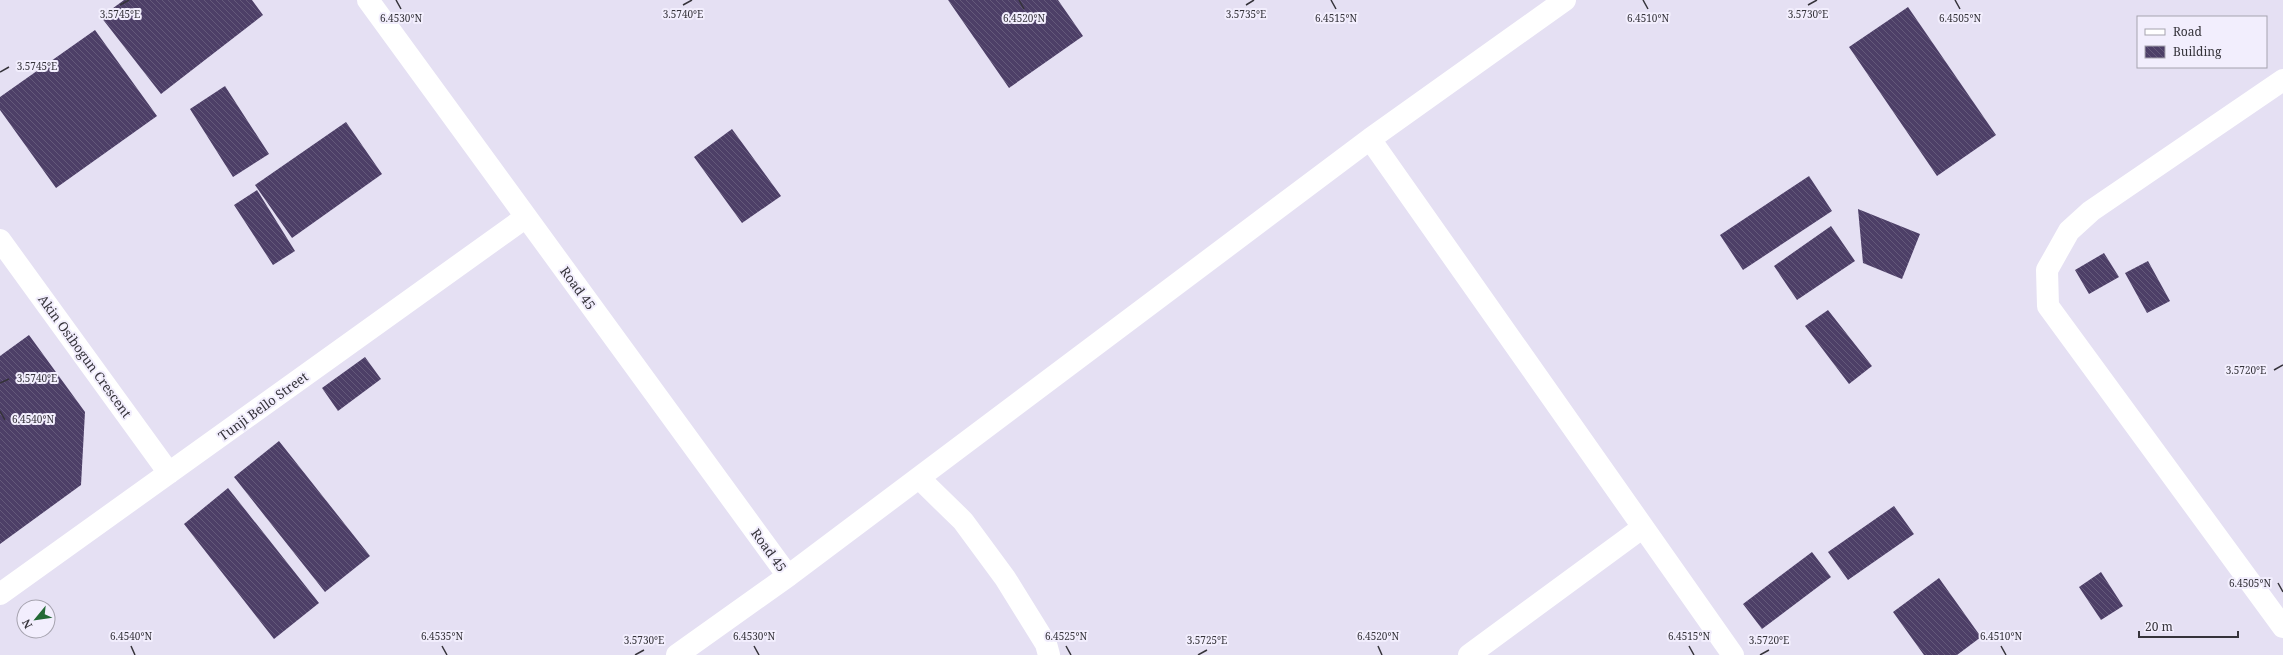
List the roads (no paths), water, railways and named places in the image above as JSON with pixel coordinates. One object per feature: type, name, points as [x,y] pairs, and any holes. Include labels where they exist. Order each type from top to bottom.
[{"type":"street","name":"Road 45","points":[[368,0],[788,576]]},
{"type":"street","points":[[676,655],[788,576],[1370,139],[1566,0]]},
{"type":"street","points":[[2283,80],[2091,211],[2069,231],[2047,270],[2048,306],[2283,627]]},
{"type":"street","points":[[1370,139],[1642,528],[1733,655]]},
{"type":"street","name":"Tunji Bello Street","points":[[0,594],[526,217]]},
{"type":"street","name":"Akin Osibogun Crescent","points":[[0,240],[169,473]]},
{"type":"street","points":[[919,478],[963,521],[1005,578],[1046,644],[1049,655]]},
{"type":"street","points":[[1469,655],[1642,528]]}]
